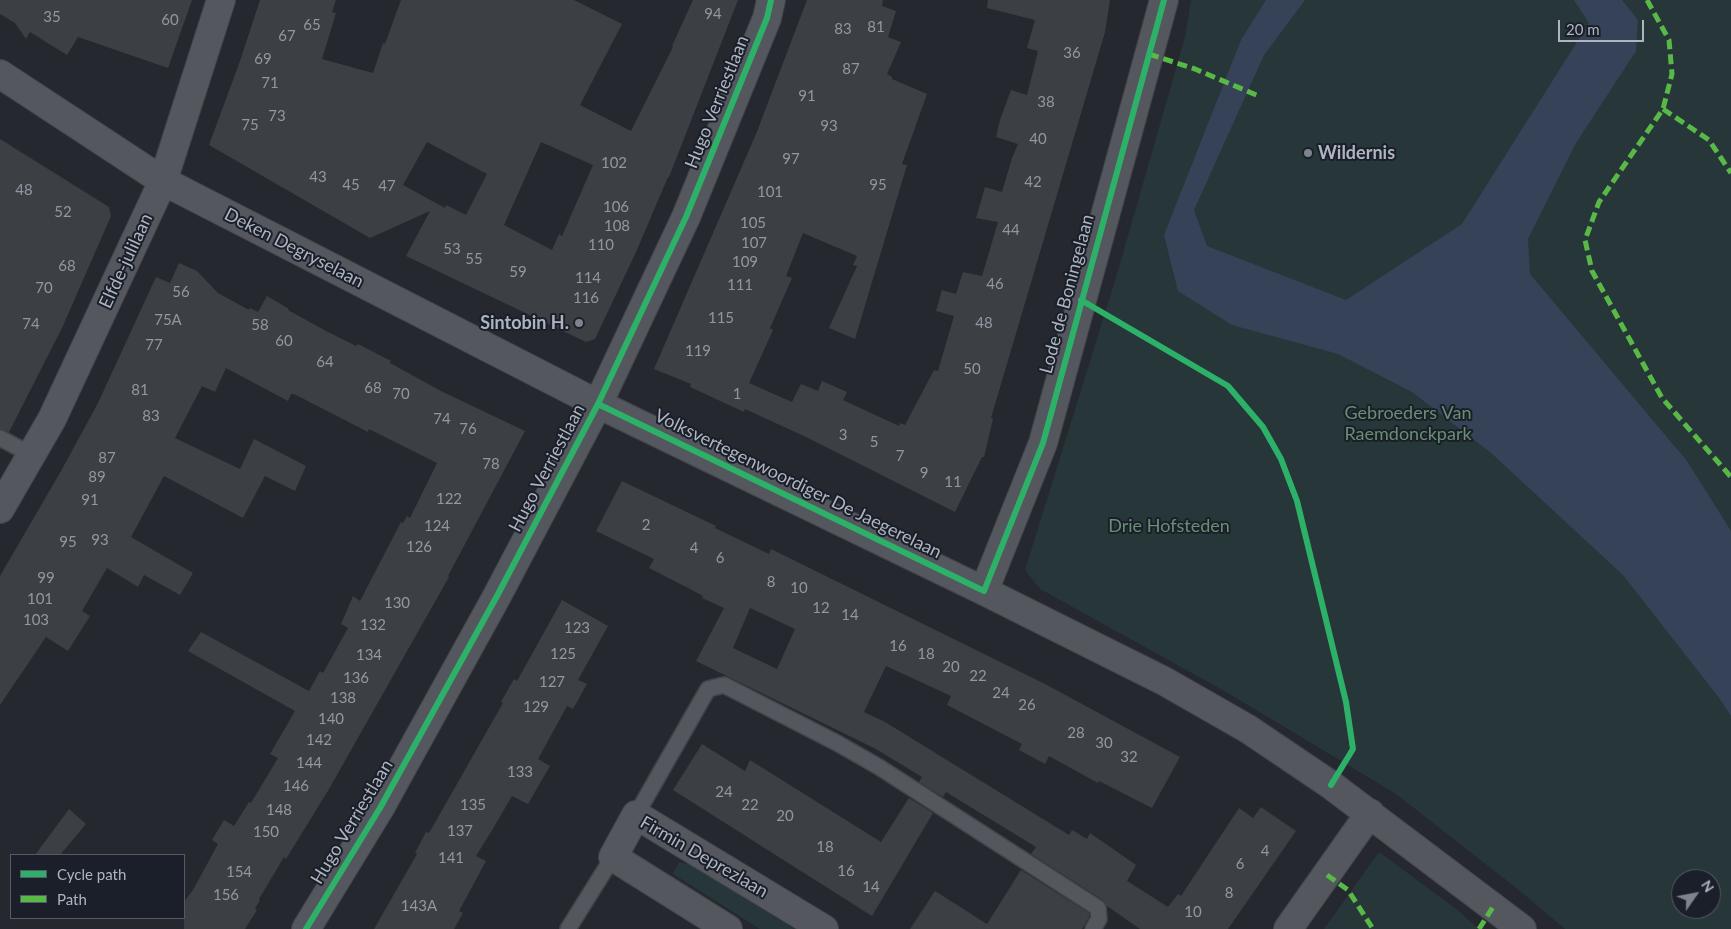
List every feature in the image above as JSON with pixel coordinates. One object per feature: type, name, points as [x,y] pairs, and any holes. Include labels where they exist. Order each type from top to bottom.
[{"type":"street","name":"Elfde-julilaan","points":[[0,509],[52,419],[163,180],[221,0]]},
{"type":"street","name":"Hugo Verriestlaan","points":[[306,929],[380,808],[497,596],[598,404],[686,217],[767,18],[771,0]]},
{"type":"street","name":"Lode de Boningelaan","points":[[984,591],[1042,443],[1164,0]]},
{"type":"street","name":"Deken Degryselaan","points":[[0,74],[163,180],[598,404]]},
{"type":"street","name":"Volksvertegenwoordiger De Jaegerelaan","points":[[598,404],[984,591],[1164,681],[1255,734],[1370,813],[1522,929]]},
{"type":"street","points":[[1288,929],[1370,813]]},
{"type":"street","name":"Firmin Deprezlaan","points":[[613,857],[636,815],[824,929]]},
{"type":"street","points":[[613,857],[728,929]]},
{"type":"lane","points":[[0,438],[32,455]]},
{"type":"lane","points":[[636,815],[708,689],[724,685],[837,743],[879,767],[1098,908],[1099,919],[1093,929]]},
{"type":"lane","points":[[568,929],[613,857]]},
{"type":"green space","name":"Gebroeders Van Raemdonckpark","points":[[1191,0],[1731,0],[1731,929],[1565,929],[1520,891],[1396,794],[1228,693],[1040,589],[1025,570],[1115,281],[1185,37]]},
{"type":"green space","points":[[1379,852],[1455,908],[1479,929],[1324,929]]},
{"type":"green space","points":[[679,862],[692,865],[794,929],[760,929],[673,874]]},
{"type":"water","points":[[1266,0],[1305,0],[1264,55],[1194,210],[1207,246],[1346,300],[1462,224],[1589,23],[1574,0],[1622,0],[1638,20],[1636,51],[1576,143],[1528,239],[1530,274],[1687,461],[1731,531],[1731,716],[1720,699],[1623,575],[1490,452],[1412,392],[1338,354],[1232,325],[1178,291],[1164,235],[1241,40]]},
{"type":"building","points":[[0,0],[192,0],[168,68],[78,37],[67,55],[30,32],[26,39],[15,23],[0,14]]},
{"type":"building","points":[[260,0],[336,0],[332,12],[336,13],[322,59],[373,73],[401,0],[574,0],[622,24],[580,105],[631,131],[673,47],[693,0],[738,0],[669,177],[636,252],[595,339],[586,342],[406,256],[430,211],[370,238],[209,145]],"holes":[[[427,142],[487,174],[466,215],[446,205],[445,208],[403,185]],[[541,142],[593,165],[562,236],[559,234],[552,250],[504,225]]]},
{"type":"building","points":[[807,0],[883,0],[882,6],[896,11],[888,37],[901,42],[887,74],[892,79],[927,94],[902,164],[907,165],[855,339],[829,328],[857,266],[853,265],[857,256],[803,233],[786,276],[792,278],[770,328],[773,330],[749,383],[792,402],[801,384],[818,391],[822,381],[847,392],[843,400],[899,426],[900,423],[905,425],[934,370],[938,371],[954,316],[936,311],[942,290],[956,294],[963,272],[982,276],[998,222],[976,218],[985,187],[1002,192],[1018,144],[996,137],[1000,120],[1011,90],[1027,95],[1038,51],[1027,48],[1035,20],[987,8],[988,0],[1110,0],[1105,32],[991,418],[993,419],[984,457],[982,457],[955,512],[806,437],[745,409],[744,412],[690,387],[691,384],[654,369],[756,134]]},
{"type":"building","points":[[0,139],[109,207],[111,216],[62,328],[9,432],[0,429]]},
{"type":"building","points":[[179,263],[197,271],[218,293],[249,310],[250,308],[258,312],[267,296],[326,331],[356,346],[358,344],[441,391],[525,431],[449,577],[329,789],[259,899],[255,909],[257,910],[245,929],[184,929],[185,901],[193,890],[218,844],[212,840],[224,820],[234,826],[249,802],[251,803],[278,758],[270,754],[295,711],[188,651],[201,632],[309,691],[320,671],[323,673],[348,628],[341,624],[353,596],[360,601],[401,522],[403,523],[407,516],[410,518],[437,463],[369,429],[368,432],[294,394],[291,394],[288,401],[226,368],[215,392],[202,386],[175,438],[240,469],[254,439],[306,466],[295,491],[265,476],[243,518],[164,476],[131,537],[193,573],[180,595],[144,575],[138,587],[107,568],[82,611],[90,616],[68,651],[46,637],[0,705],[0,576],[98,403],[156,277],[170,283]]},
{"type":"building","points":[[622,481],[716,526],[715,528],[769,554],[771,549],[1045,684],[1180,757],[1152,808],[1099,781],[1098,783],[1049,756],[1045,764],[1019,750],[1022,744],[947,705],[951,696],[886,666],[864,712],[885,722],[1069,835],[1072,830],[1087,839],[1090,833],[1136,865],[1127,881],[1168,907],[1178,894],[1181,896],[1239,808],[1253,818],[1261,807],[1296,831],[1228,929],[1140,929],[1107,906],[1103,900],[1031,854],[1036,847],[946,792],[943,797],[919,782],[922,777],[876,749],[696,661],[724,608],[702,598],[703,596],[649,568],[654,559],[596,531]],"holes":[[[750,608],[795,629],[777,669],[733,648]]]},
{"type":"building","points":[[562,600],[608,626],[578,680],[587,684],[573,709],[567,706],[538,759],[550,766],[528,804],[512,796],[476,856],[486,861],[459,911],[463,913],[454,929],[374,929],[417,854],[415,853],[426,832],[429,833],[503,703],[501,702],[514,679],[517,681]]},
{"type":"building","points":[[702,744],[745,771],[750,760],[881,842],[909,798],[933,813],[872,916],[673,790]]},
{"type":"building","points":[[69,809],[86,824],[61,854],[36,854]]},
{"type":"building","points":[[1021,870],[1089,913],[1089,917],[1082,929],[910,929],[935,891],[987,924]]},
{"type":"marked path","points":[[1647,0],[1669,40],[1672,74],[1663,109],[1599,202],[1585,240],[1592,271],[1662,398],[1731,477]]},
{"type":"marked path","points":[[1149,54],[1195,69],[1261,97]]},
{"type":"marked path","points":[[1663,109],[1709,140],[1731,173]]},
{"type":"marked path","points":[[1327,875],[1348,890],[1373,929]]},
{"type":"marked path","points":[[1479,929],[1493,907]]},
{"type":"cycle path","points":[[306,929],[380,808],[497,596],[598,404],[686,217],[767,18],[771,0]]},
{"type":"cycle path","points":[[598,404],[984,591],[1043,443],[1164,0]]},
{"type":"cycle path","points":[[1081,300],[1228,386],[1263,427],[1281,459],[1297,501],[1346,702],[1353,749],[1331,785]]},
{"type":"place","name":"Wildernis","points":[[1308,153]]},
{"type":"place","name":"Sintobin H.","points":[[579,323]]},
{"type":"park label","name":"Drie Hofsteden","points":[[1169,526]]}]
